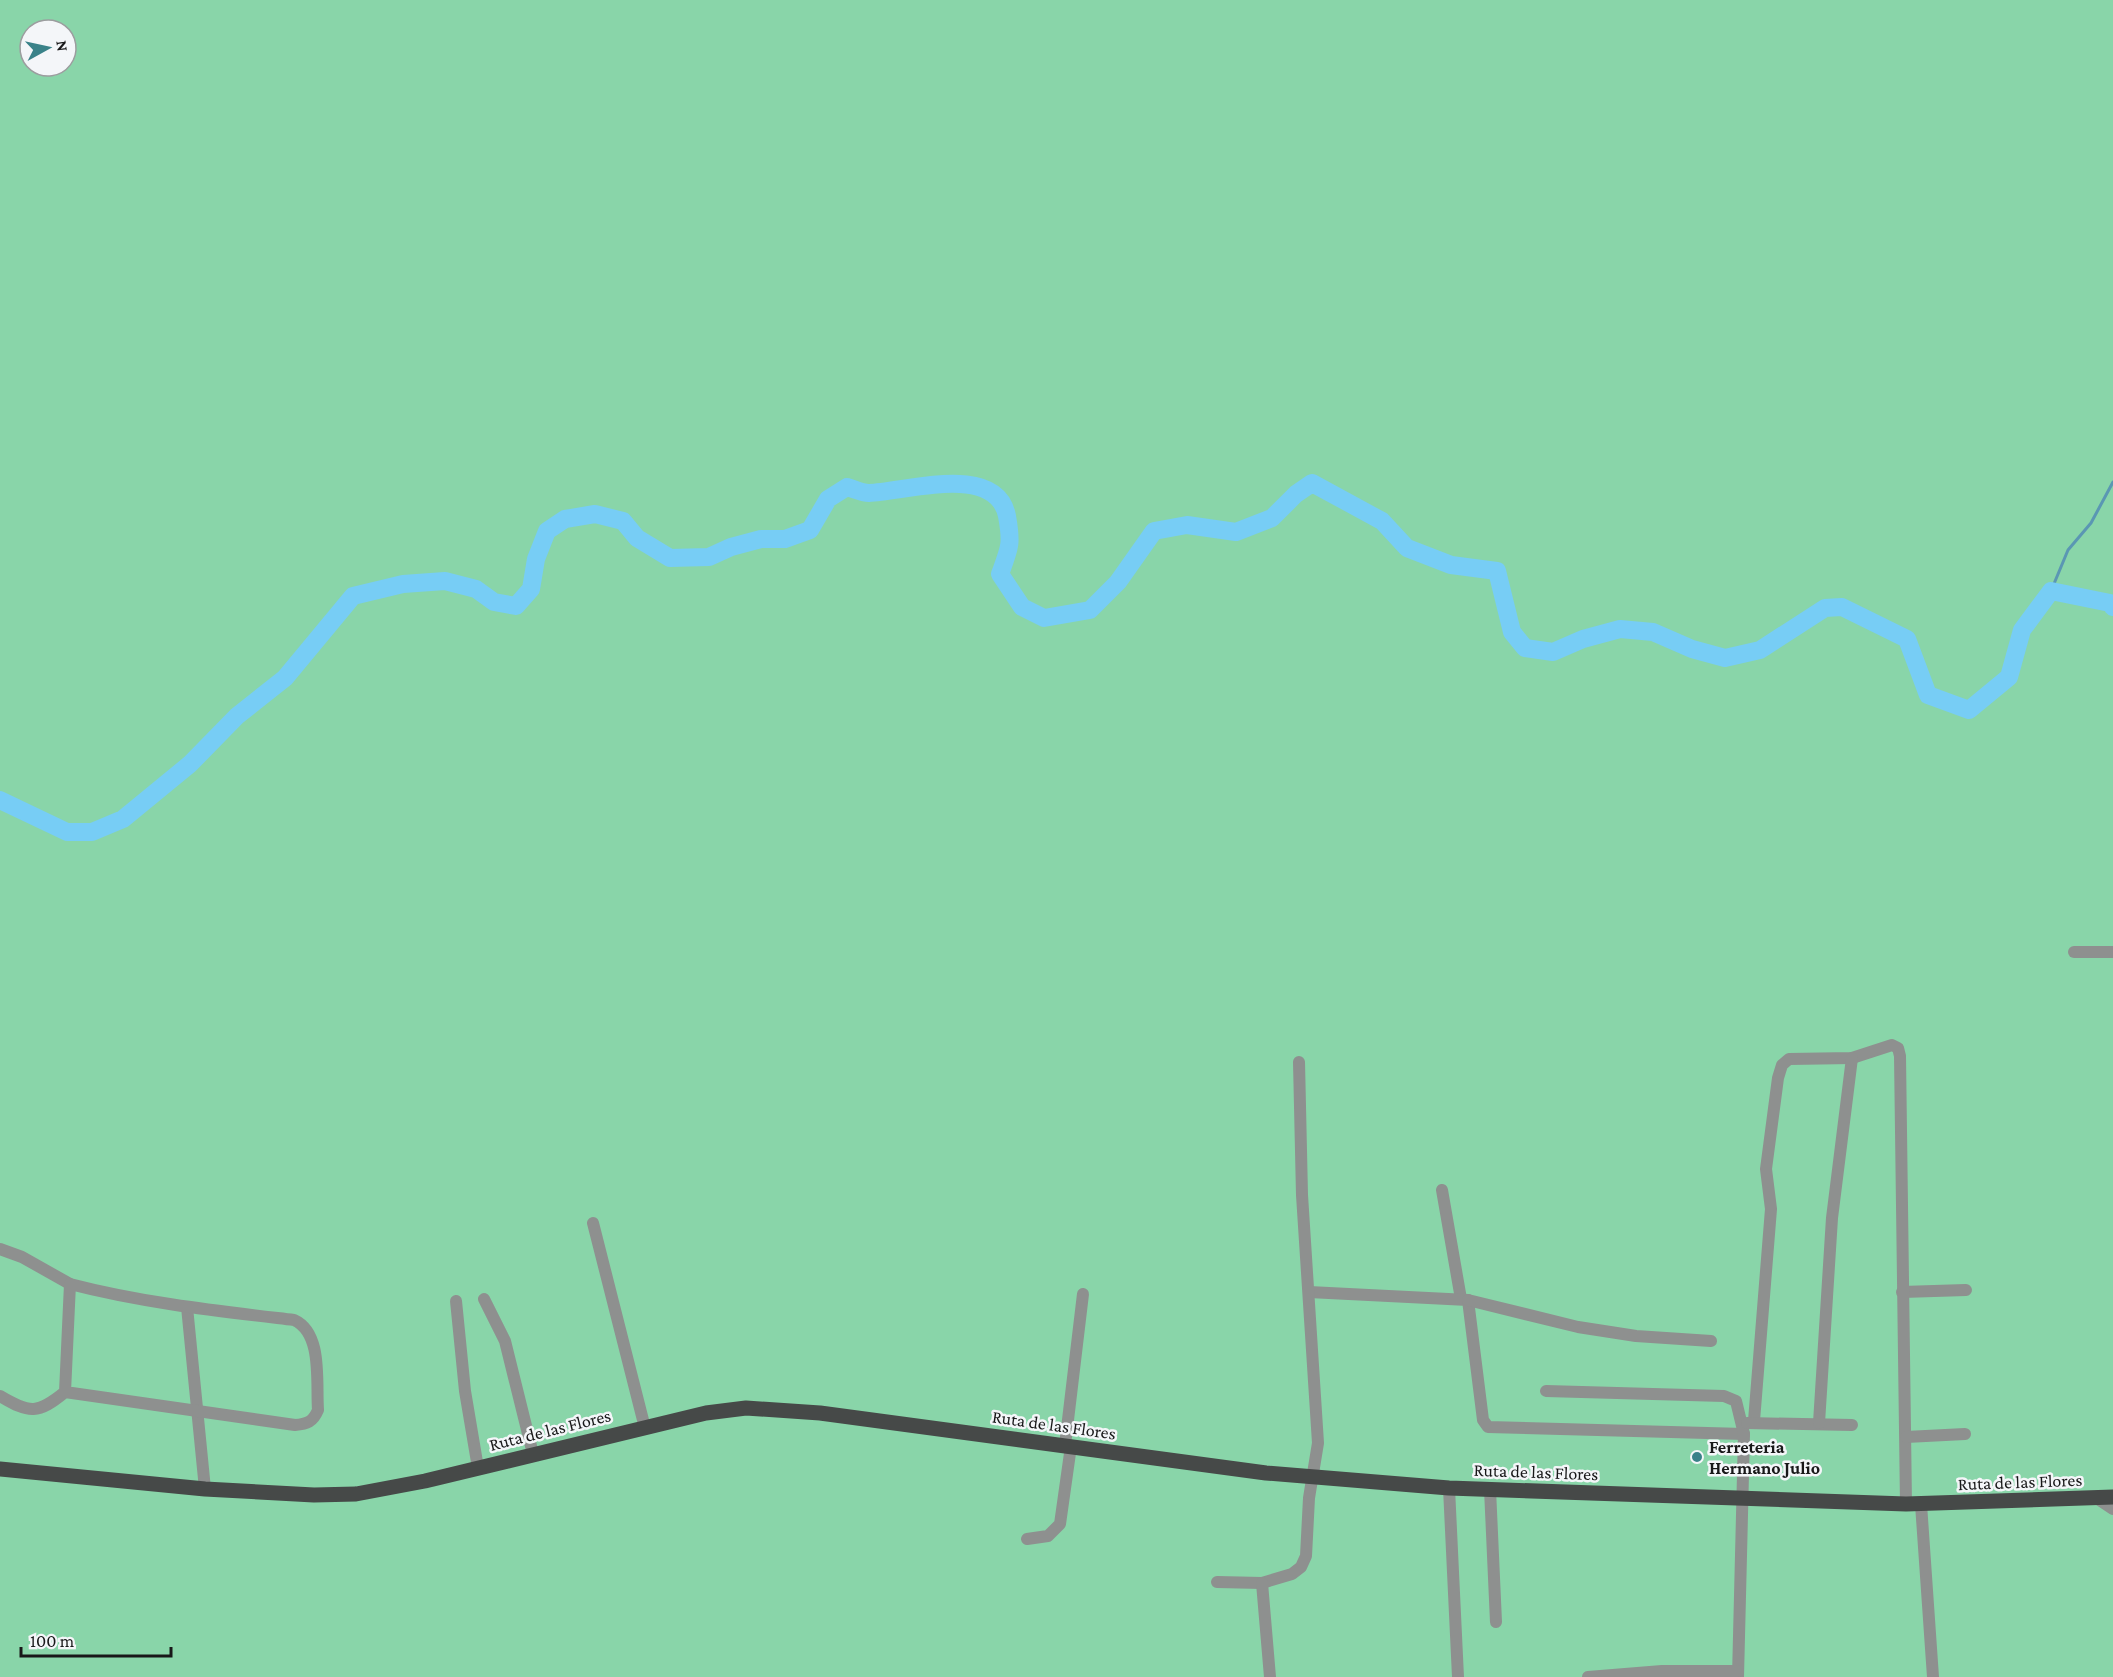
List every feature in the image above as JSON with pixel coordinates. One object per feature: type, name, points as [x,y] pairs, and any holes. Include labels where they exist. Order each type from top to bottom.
[{"type":"main road","name":"Ruta de las Flores","points":[[0,1469],[205,1489],[314,1495],[356,1494],[425,1481],[706,1413],[746,1408],[778,1408],[1226,1468],[1449,1488],[1744,1500],[1914,1504],[2105,1498]]},
{"type":"street","points":[[2074,952],[2113,952]]},
{"type":"street","points":[[1588,1677],[1662,1671],[1738,1674],[1747,1426],[1772,1209],[1766,1168],[1778,1078],[1782,1065],[1789,1059],[1852,1058],[1892,1045],[1898,1048],[1900,1056],[1906,1437],[1934,1677]]},
{"type":"street","points":[[1819,1423],[1832,1218],[1852,1058]]},
{"type":"street","points":[[1217,1582],[1262,1583],[1293,1574],[1301,1567],[1306,1556],[1312,1477],[1318,1443],[1303,1206],[1299,1062]]},
{"type":"street","points":[[1442,1190],[1464,1299],[1483,1420],[1488,1427],[1747,1426],[1819,1423],[1852,1425]]},
{"type":"street","points":[[593,1223],[645,1428]]},
{"type":"street","points":[[0,1250],[22,1257],[70,1284],[106,1293],[187,1307],[294,1320],[303,1324],[313,1344],[318,1410],[314,1419],[305,1424],[295,1425],[65,1392]]},
{"type":"street","points":[[0,1396],[18,1408],[34,1411],[49,1406],[65,1392],[70,1284]]},
{"type":"street","points":[[1902,1292],[1966,1290]]},
{"type":"street","points":[[1309,1292],[1464,1299],[1578,1327],[1636,1336],[1711,1341]]},
{"type":"street","points":[[1027,1539],[1048,1536],[1060,1524],[1083,1294]]},
{"type":"street","points":[[484,1299],[505,1341],[533,1454]]},
{"type":"street","points":[[456,1301],[465,1391],[478,1468]]},
{"type":"street","points":[[187,1307],[205,1489]]},
{"type":"street","points":[[1546,1391],[1724,1396],[1736,1401],[1747,1426]]},
{"type":"street","points":[[1906,1437],[1965,1434]]},
{"type":"street","points":[[1449,1488],[1458,1677]]},
{"type":"street","points":[[1490,1490],[1496,1622]]},
{"type":"street","points":[[2105,1498],[2113,1509]]},
{"type":"street","points":[[1262,1583],[1270,1677]]},
{"type":"green space","points":[[0,0],[2113,0],[2113,1677],[0,1677]]},
{"type":"waterway","points":[[2051,591],[2068,550],[2091,523],[2113,482]]},
{"type":"waterway","points":[[0,800],[67,832],[92,832],[123,819],[190,764],[237,716],[285,678],[353,596],[403,584],[445,581],[476,589],[494,602],[516,606],[531,589],[536,559],[547,531],[565,519],[595,514],[623,521],[637,538],[670,558],[709,557],[731,547],[761,539],[785,539],[810,530],[828,499],[847,487],[869,493],[948,484],[986,489],[999,499],[1007,516],[1009,545],[1000,574],[1022,607],[1044,618],[1090,610],[1118,582],[1154,531],[1187,525],[1236,532],[1272,518],[1296,494],[1312,483],[1382,521],[1407,548],[1451,565],[1497,571],[1512,632],[1525,648],[1553,652],[1583,639],[1620,629],[1653,632],[1692,649],[1725,658],[1760,650],[1825,608],[1842,607],[1907,639],[1928,695],[1969,710],[2009,677],[2022,630],[2051,591],[2110,603],[2113,607]]},
{"type":"place","name":"Ferreteria Hermano Julio","points":[[1697,1457]]}]
